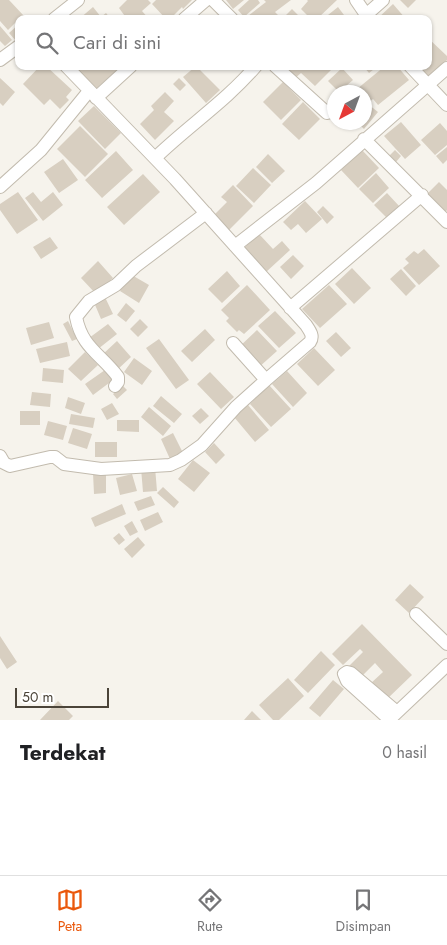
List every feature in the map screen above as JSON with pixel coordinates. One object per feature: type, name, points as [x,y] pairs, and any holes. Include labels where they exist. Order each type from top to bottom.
[{"type":"street","points":[[59,15],[78,0]]},
{"type":"street","points":[[189,15],[206,0]]},
{"type":"street","points":[[214,0],[228,15]]},
{"type":"street","points":[[356,0],[367,15]]},
{"type":"street","points":[[370,15],[382,0]]},
{"type":"street","points":[[0,60],[15,49]]},
{"type":"street","points":[[235,246],[316,183],[447,68]]},
{"type":"street","points":[[0,456],[4,463],[10,466],[50,457],[54,457],[64,464],[102,469],[170,465],[181,460],[202,445],[236,406],[310,342],[312,338],[306,326],[206,213],[70,70]]},
{"type":"street","points":[[0,187],[41,150],[93,94],[126,70]]},
{"type":"street","points":[[155,158],[237,87],[252,70]]},
{"type":"street","points":[[279,70],[327,113]]},
{"type":"street","points":[[414,70],[447,105]]},
{"type":"street","points":[[364,139],[447,222]]},
{"type":"street","points":[[290,308],[422,195]]},
{"type":"street","points":[[115,386],[118,382],[118,377],[86,344],[77,325],[76,317],[89,301],[116,285],[136,266],[206,213]]},
{"type":"street","points":[[233,343],[266,380]]},
{"type":"street","points":[[416,614],[447,644]]},
{"type":"street","points":[[392,717],[447,665]]},
{"type":"building","points":[[0,0],[9,0],[23,15],[15,15],[15,23],[8,30],[0,21]]},
{"type":"building","points":[[127,0],[148,0],[151,3],[142,11],[146,15],[124,15],[119,8]]},
{"type":"building","points":[[156,0],[192,0],[174,15],[162,15],[152,4]]},
{"type":"building","points":[[226,0],[244,0],[233,9]]},
{"type":"building","points":[[249,0],[258,0],[260,3],[246,15],[242,15],[238,10]]},
{"type":"building","points":[[264,0],[291,0],[275,12],[278,15],[249,15],[266,2]]},
{"type":"building","points":[[337,0],[321,15],[307,15],[301,9],[308,1]]},
{"type":"building","points":[[400,0],[416,0],[408,8]]},
{"type":"building","points":[[393,4],[403,15],[381,15]]},
{"type":"building","points":[[93,7],[99,15],[84,15]]},
{"type":"building","points":[[338,7],[344,15],[328,15]]},
{"type":"building","points":[[292,9],[298,15],[286,15]]},
{"type":"building","points":[[0,26],[12,40],[5,46],[0,41]]},
{"type":"building","points":[[15,28],[15,40],[9,33]]},
{"type":"building","points":[[432,42],[447,56],[447,60],[428,80],[419,70],[432,70]]},
{"type":"building","points":[[36,70],[50,70],[72,90],[66,97],[69,100],[60,109],[50,99],[44,105],[23,84]]},
{"type":"building","points":[[73,70],[117,70],[92,92]]},
{"type":"building","points":[[191,70],[200,70],[220,90],[206,103],[183,77]]},
{"type":"building","points":[[284,70],[331,70],[315,86],[301,73],[293,80]]},
{"type":"building","points":[[340,70],[344,70],[353,80],[347,85],[332,85],[328,81]]},
{"type":"building","points":[[380,70],[400,70],[409,80],[378,105],[373,99],[372,85],[362,85]]},
{"type":"building","points":[[0,78],[15,92],[3,106],[0,103]]},
{"type":"building","points":[[179,78],[186,85],[180,91],[173,84]]},
{"type":"building","points":[[283,82],[301,100],[281,120],[263,102]]},
{"type":"building","points":[[165,92],[174,101],[164,112],[174,121],[155,140],[140,124],[154,110],[151,106]]},
{"type":"building","points":[[303,102],[320,119],[299,140],[282,124]]},
{"type":"building","points":[[94,106],[121,133],[105,149],[78,121]]},
{"type":"building","points":[[372,107],[378,112],[372,119]]},
{"type":"building","points":[[401,122],[421,145],[405,159],[384,136]]},
{"type":"building","points":[[440,123],[447,131],[447,145],[435,155],[421,140]]},
{"type":"building","points":[[80,126],[108,154],[85,177],[57,149]]},
{"type":"building","points":[[447,147],[447,160],[443,164],[436,156]]},
{"type":"building","points":[[362,150],[379,168],[358,188],[341,170]]},
{"type":"building","points":[[395,150],[401,156],[396,162],[389,156]]},
{"type":"building","points":[[116,151],[133,170],[102,198],[85,180]]},
{"type":"building","points":[[268,154],[285,171],[272,183],[256,167]]},
{"type":"building","points":[[63,159],[78,180],[59,193],[44,172]]},
{"type":"building","points":[[253,168],[271,185],[254,203],[236,186]]},
{"type":"building","points":[[376,173],[389,188],[373,203],[359,189]]},
{"type":"building","points":[[143,174],[160,192],[124,225],[107,207]]},
{"type":"building","points":[[439,182],[447,190],[447,210],[445,213],[426,195]]},
{"type":"building","points":[[233,185],[253,206],[228,231],[213,216],[227,202],[221,197]]},
{"type":"building","points":[[18,192],[38,220],[17,234],[0,210],[0,204]]},
{"type":"building","points":[[33,192],[41,202],[53,192],[63,205],[43,221],[25,198]]},
{"type":"building","points":[[387,193],[400,207],[388,219],[374,205]]},
{"type":"building","points":[[305,201],[322,219],[306,233],[298,224],[291,230],[283,222]]},
{"type":"building","points":[[323,206],[334,217],[327,224],[317,212]]},
{"type":"building","points":[[259,234],[273,249],[282,241],[290,250],[265,273],[244,248]]},
{"type":"building","points":[[50,237],[58,248],[41,259],[33,247]]},
{"type":"building","points":[[424,249],[440,266],[419,285],[403,268],[409,263],[405,259],[414,251],[418,254]]},
{"type":"building","points":[[293,255],[304,266],[291,279],[280,267]]},
{"type":"building","points":[[98,261],[113,278],[96,294],[81,278]]},
{"type":"building","points":[[352,268],[371,288],[354,304],[335,284]]},
{"type":"building","points":[[401,269],[416,286],[406,296],[390,279]]},
{"type":"building","points":[[227,271],[240,286],[222,303],[208,289]]},
{"type":"building","points":[[130,274],[149,285],[139,303],[120,291]]},
{"type":"building","points":[[247,285],[270,310],[244,334],[239,330],[237,332],[226,321],[229,318],[221,310]]},
{"type":"building","points":[[329,285],[347,304],[320,328],[302,309]]},
{"type":"building","points":[[104,295],[113,314],[101,319],[93,300]]},
{"type":"building","points":[[126,303],[135,311],[126,322],[117,315]]},
{"type":"building","points":[[275,311],[296,333],[279,348],[258,326]]},
{"type":"building","points":[[140,319],[148,327],[138,337],[130,329]]},
{"type":"building","points":[[68,321],[77,339],[72,341],[63,324]]},
{"type":"building","points":[[49,322],[54,338],[31,345],[26,328]]},
{"type":"building","points":[[108,324],[117,334],[98,349],[89,338]]},
{"type":"building","points":[[205,329],[215,340],[192,362],[181,351]]},
{"type":"building","points":[[257,330],[277,351],[258,368],[238,348]]},
{"type":"building","points":[[336,332],[351,348],[341,357],[326,341]]},
{"type":"building","points":[[159,339],[189,380],[176,389],[146,348]]},
{"type":"building","points":[[117,341],[131,357],[117,370],[102,355]]},
{"type":"building","points":[[67,342],[70,356],[40,363],[36,349]]},
{"type":"building","points":[[314,348],[335,370],[318,386],[297,364]]},
{"type":"building","points":[[85,352],[98,365],[81,381],[68,369]]},
{"type":"building","points":[[134,358],[152,371],[142,385],[124,372]]},
{"type":"building","points":[[43,368],[64,370],[63,383],[42,381]]},
{"type":"building","points":[[105,370],[113,380],[93,395],[85,384]]},
{"type":"building","points":[[287,371],[307,393],[293,407],[272,384]]},
{"type":"building","points":[[210,372],[234,397],[221,409],[197,384]]},
{"type":"building","points":[[269,385],[291,409],[271,427],[250,404]]},
{"type":"building","points":[[123,386],[127,390],[117,399],[113,394]]},
{"type":"building","points":[[32,392],[51,394],[50,407],[30,405]]},
{"type":"building","points":[[161,396],[182,414],[174,423],[153,406]]},
{"type":"building","points":[[68,397],[85,403],[81,414],[65,408]]},
{"type":"building","points":[[112,403],[119,414],[107,420],[101,409]]},
{"type":"building","points":[[248,405],[269,430],[255,442],[234,417]]},
{"type":"building","points":[[149,407],[171,426],[163,436],[141,417]]},
{"type":"building","points":[[201,408],[209,416],[200,424],[192,416]]},
{"type":"building","points":[[20,411],[40,411],[40,425],[20,425]]},
{"type":"building","points":[[71,414],[95,418],[93,428],[69,424]]},
{"type":"building","points":[[117,420],[139,420],[139,432],[117,431]]},
{"type":"building","points":[[48,421],[67,426],[63,440],[44,435]]},
{"type":"building","points":[[73,428],[92,434],[87,449],[68,443]]},
{"type":"building","points":[[173,433],[183,453],[170,459],[161,439]]},
{"type":"building","points":[[95,442],[117,442],[117,457],[95,457]]},
{"type":"building","points":[[214,443],[225,455],[216,464],[205,452]]},
{"type":"building","points":[[193,460],[210,473],[194,492],[178,479]]},
{"type":"building","points":[[155,467],[157,491],[143,492],[141,468]]},
{"type":"building","points":[[106,472],[106,493],[94,494],[93,473]]},
{"type":"building","points":[[132,474],[137,491],[120,495],[116,478]]},
{"type":"building","points":[[163,487],[179,502],[174,508],[157,493]]},
{"type":"building","points":[[151,496],[155,505],[138,511],[134,502]]},
{"type":"building","points":[[122,504],[126,514],[95,527],[91,518]]},
{"type":"building","points":[[158,512],[163,522],[145,531],[140,520]]},
{"type":"building","points":[[132,521],[138,532],[130,536],[124,526]]},
{"type":"building","points":[[119,533],[125,540],[119,545],[113,538]]},
{"type":"building","points":[[138,537],[145,545],[132,558],[124,549]]},
{"type":"building","points":[[410,584],[424,597],[409,613],[395,600]]},
{"type":"building","points":[[362,624],[412,675],[386,700],[370,684],[383,672],[375,663],[360,678],[349,666],[363,652],[360,649],[343,665],[332,654]]},
{"type":"building","points":[[0,636],[17,662],[7,669],[0,658]]},
{"type":"building","points":[[321,651],[335,665],[308,693],[294,680]]},
{"type":"building","points":[[288,678],[304,696],[279,720],[273,720],[259,705]]},
{"type":"building","points":[[333,680],[344,689],[320,717],[309,708]]},
{"type":"building","points":[[58,701],[73,716],[69,720],[40,720]]},
{"type":"building","points":[[252,711],[261,720],[244,720]]}]
